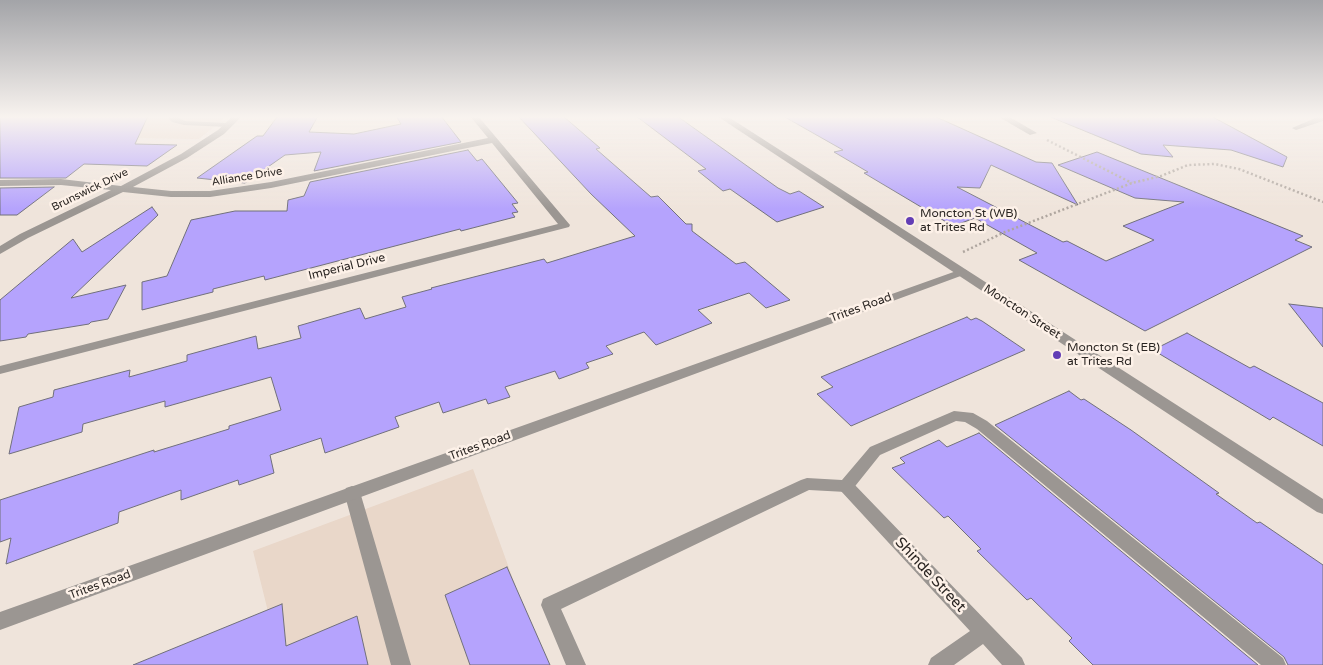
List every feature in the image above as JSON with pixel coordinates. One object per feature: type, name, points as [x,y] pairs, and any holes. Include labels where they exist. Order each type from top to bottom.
[{"type":"street","name":"Brunswick Drive","points":[[0,251],[54,221],[184,156],[197,147]]},
{"type":"street","name":"Alliance Drive","points":[[0,183],[61,182],[187,195],[237,191],[458,147]]},
{"type":"street","name":"Imperial Drive","points":[[0,370],[565,224],[499,147]]},
{"type":"street","name":"Moncton Street","points":[[769,147],[1323,507]]},
{"type":"street","name":"Trites Road","points":[[0,621],[962,272]]},
{"type":"street","points":[[576,665],[550,605],[807,484],[846,486],[875,451],[954,416],[968,417],[982,425],[1276,665]]},
{"type":"street","name":"Shinde Street","points":[[846,486],[1014,665]]},
{"type":"street","points":[[352,492],[401,665]]},
{"type":"street","points":[[938,665],[984,632]]},
{"type":"path","points":[[1061,147],[1132,183]]},
{"type":"path","points":[[963,252],[1005,232],[1132,183],[1161,176],[1188,165],[1215,164],[1239,169],[1323,202]]},
{"type":"shaded area","points":[[473,469],[517,590],[550,665],[279,665],[276,644],[253,551]]},
{"type":"building","points":[[0,147],[174,147],[147,166],[84,164],[66,178],[0,178]]},
{"type":"building","points":[[241,147],[435,147],[314,171],[321,152],[285,155],[245,183],[197,178]]},
{"type":"building","points":[[547,147],[599,147],[596,149],[651,197],[658,196],[686,224],[692,224],[692,231],[736,264],[745,262],[790,300],[766,308],[749,293],[698,310],[712,323],[656,345],[644,332],[606,346],[613,354],[586,363],[589,368],[559,379],[555,371],[505,387],[510,397],[488,404],[486,399],[443,413],[439,402],[395,417],[399,427],[325,453],[321,438],[270,455],[274,473],[239,485],[238,480],[181,500],[181,490],[119,512],[118,523],[6,564],[11,538],[0,542],[0,500],[154,450],[154,452],[229,429],[229,426],[281,410],[271,377],[165,407],[165,401],[83,424],[82,432],[9,454],[19,407],[53,397],[54,390],[130,370],[129,377],[187,361],[187,355],[256,336],[258,349],[301,338],[298,326],[360,308],[365,319],[406,307],[402,297],[431,288],[544,259],[547,263],[635,236],[591,194]]},
{"type":"building","points":[[677,147],[721,147],[778,188],[790,194],[799,191],[824,207],[777,222],[730,189],[723,191],[698,171],[706,169]]},
{"type":"building","points":[[838,147],[1003,147],[1036,162],[1052,163],[1078,205],[991,165],[980,188],[957,187],[1063,242],[1067,241],[1106,261],[1154,240],[1123,226],[1184,202],[1135,198],[1058,165],[1097,152],[1303,236],[1295,240],[1312,247],[1145,331],[1019,260],[1037,253],[975,218],[953,226],[864,173],[868,172],[834,152],[843,150]]},
{"type":"building","points":[[1124,147],[1165,147],[1173,157],[1141,154]]},
{"type":"building","points":[[1191,147],[1269,147],[1287,157],[1283,167],[1231,150]]},
{"type":"building","points":[[468,150],[477,161],[482,159],[518,203],[512,204],[518,212],[512,213],[515,217],[461,231],[460,229],[265,280],[264,276],[213,289],[213,292],[142,310],[142,282],[167,276],[191,220],[235,211],[287,211],[288,200],[304,196],[310,182]]},
{"type":"building","points":[[54,187],[17,215],[0,215],[0,188]]},
{"type":"building","points":[[152,207],[158,215],[71,298],[126,285],[108,319],[0,341],[0,300],[73,239],[82,252]]},
{"type":"building","points":[[1289,304],[1323,308],[1323,347]]},
{"type":"building","points":[[967,317],[971,320],[976,318],[982,321],[1025,350],[851,426],[817,394],[833,387],[821,377]]},
{"type":"building","points":[[1187,333],[1250,368],[1254,366],[1323,403],[1323,446],[1273,417],[1270,420],[1153,350]]},
{"type":"building","points":[[1069,391],[1131,430],[1219,493],[1216,494],[1257,523],[1260,522],[1323,565],[1323,665],[1288,665],[1284,657],[995,425]]},
{"type":"building","points":[[979,433],[1258,665],[1093,665],[1069,641],[1072,638],[1031,598],[1027,600],[977,551],[981,549],[948,516],[944,518],[892,468],[905,463],[900,458],[939,440],[947,447]]},
{"type":"building","points":[[507,567],[550,665],[470,665],[445,595]]},
{"type":"building","points":[[282,604],[286,646],[357,616],[368,665],[133,665]]},
{"type":"place","name":"Moncton St (WB) at Trites Rd","points":[[910,221]]},
{"type":"place","name":"Moncton St (EB) at Trites Rd","points":[[1057,355]]}]
